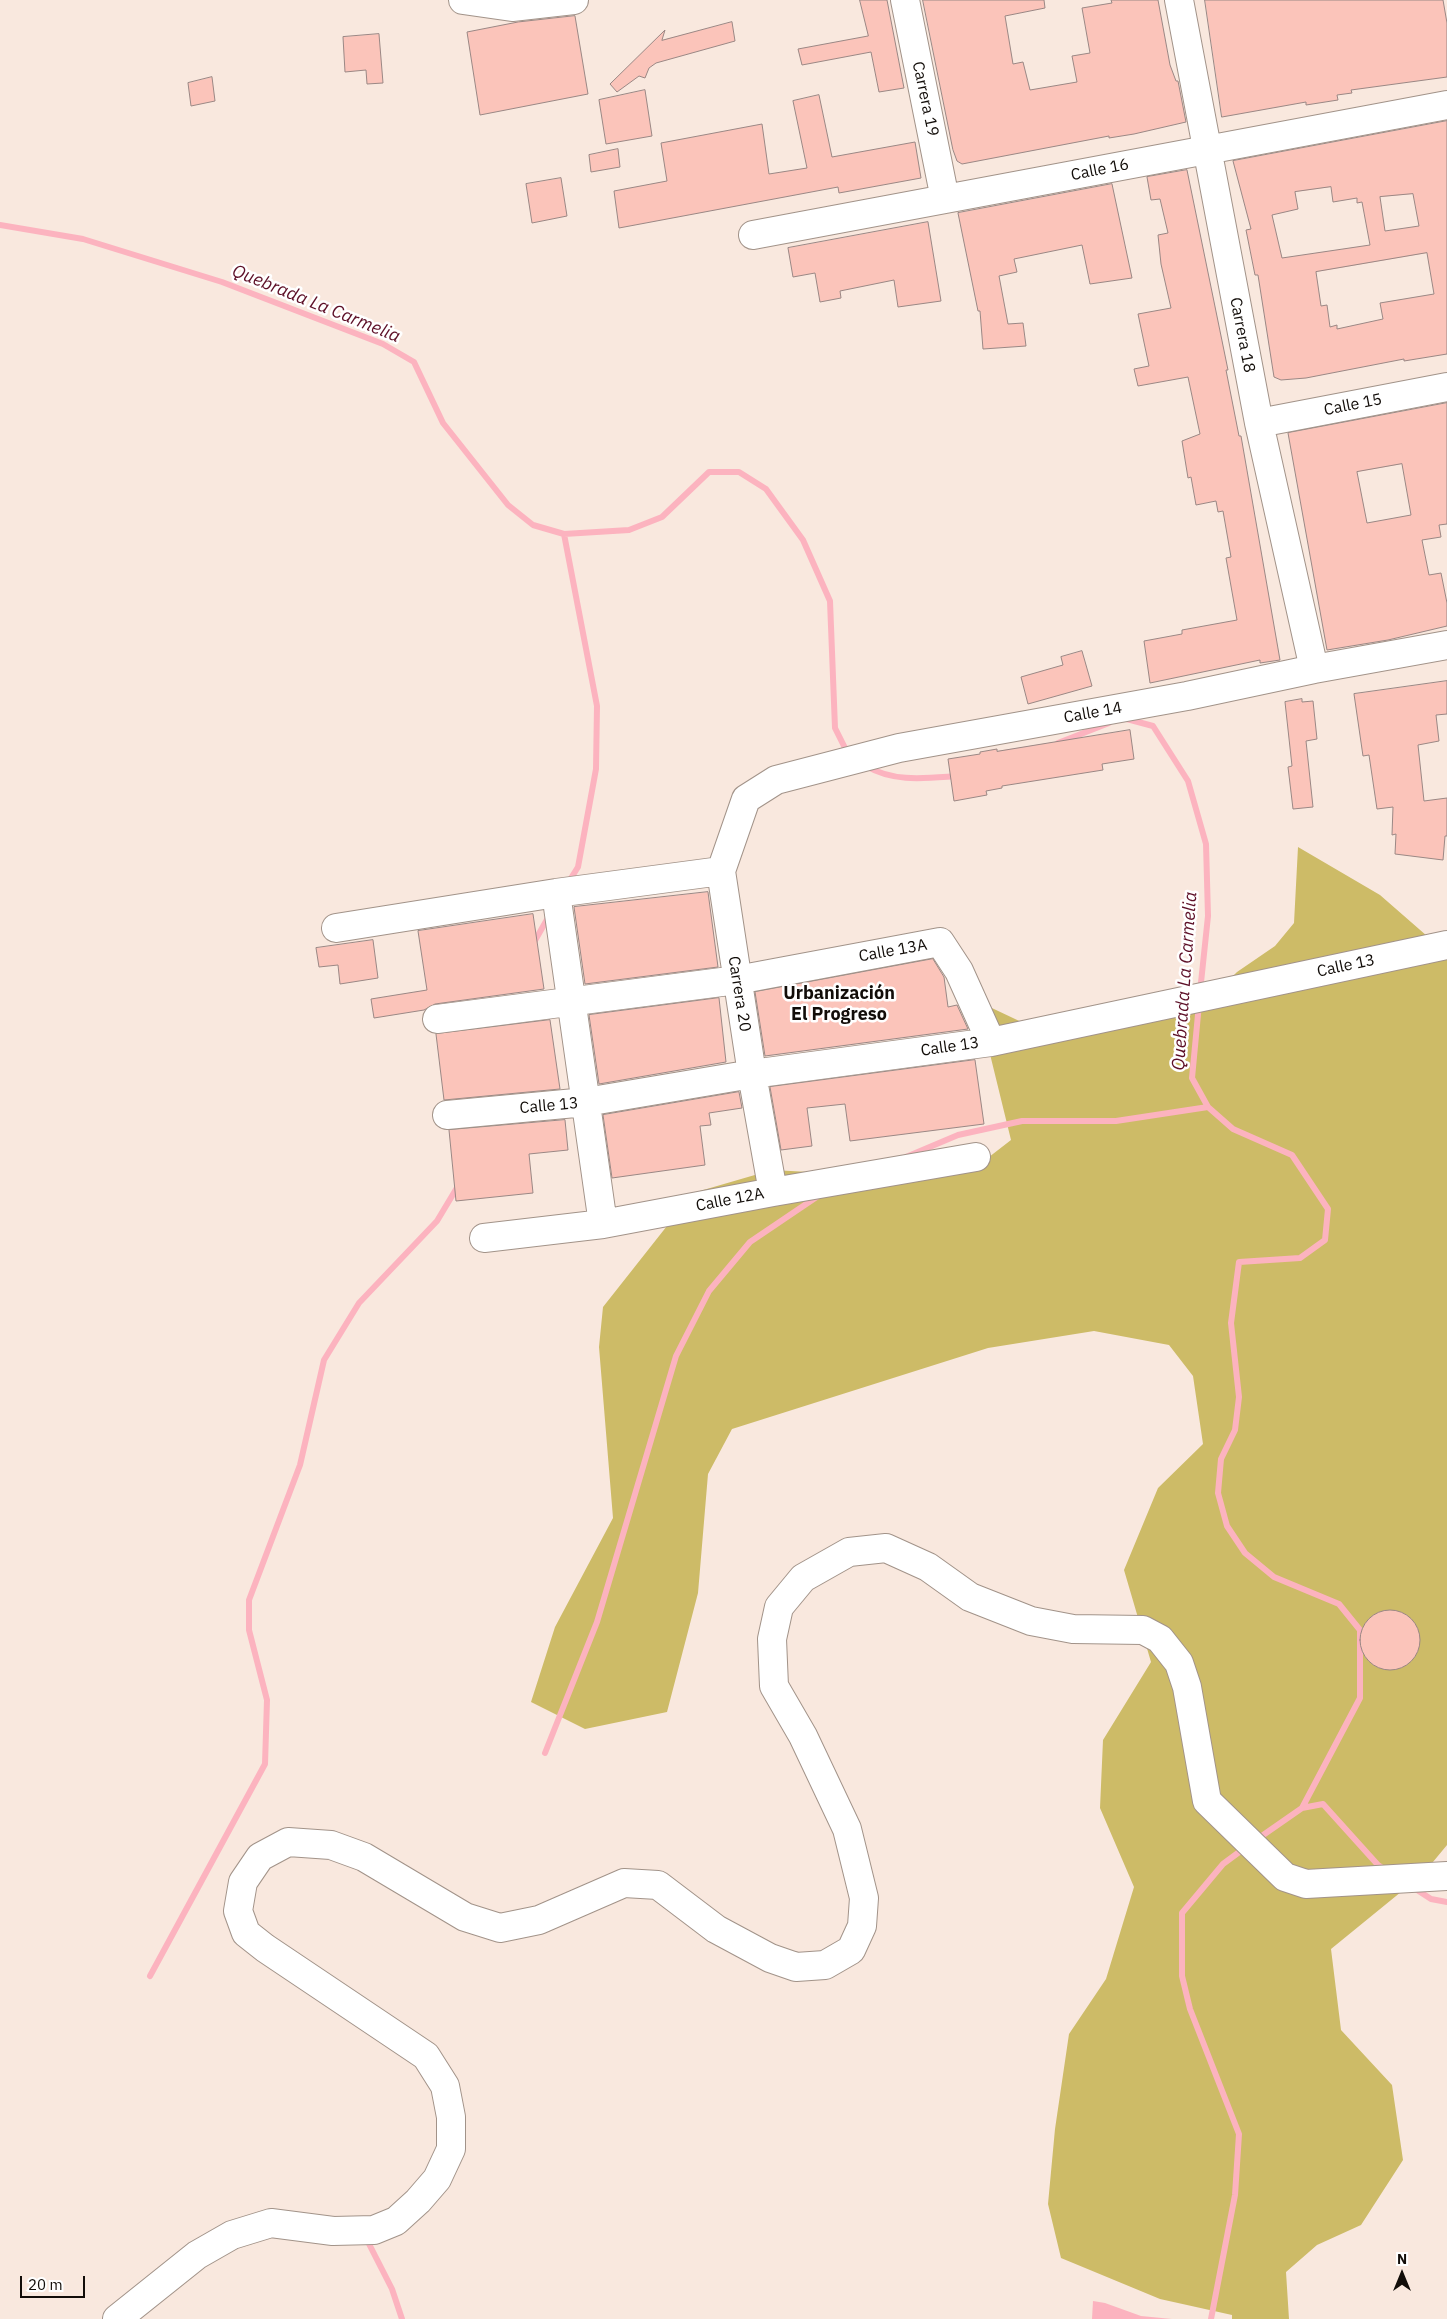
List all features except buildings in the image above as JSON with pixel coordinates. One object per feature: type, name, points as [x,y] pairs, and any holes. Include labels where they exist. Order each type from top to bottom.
[{"type":"street","points":[[463,0],[512,7],[574,0]]},
{"type":"street","name":"Carrera 19","points":[[904,0],[945,199]]},
{"type":"street","name":"Carrera 18","points":[[1179,0],[1259,423],[1314,669]]},
{"type":"street","name":"Calle 16","points":[[753,235],[1447,104]]},
{"type":"street","name":"Calle 15","points":[[1259,423],[1447,387]]},
{"type":"street","name":"Calle 14","points":[[746,798],[776,780],[899,748],[1187,696],[1314,669],[1447,645]]},
{"type":"street","name":"Carrera 20","points":[[746,798],[721,871],[752,1074],[773,1192]]},
{"type":"street","points":[[336,928],[556,893],[721,871]]},
{"type":"street","points":[[556,893],[603,1224]]},
{"type":"street","name":"Calle 13A","points":[[737,980],[940,942],[959,971],[991,1042]]},
{"type":"street","name":"Calle 13","points":[[447,1115],[586,1102],[752,1074],[991,1042],[1447,945]]},
{"type":"street","points":[[437,1019],[737,980]]},
{"type":"street","name":"Calle 12A","points":[[484,1238],[603,1224],[976,1157]]},
{"type":"street","points":[[117,2319],[198,2255],[232,2235],[271,2223],[333,2231],[374,2230],[396,2221],[418,2201],[437,2179],[451,2149],[451,2117],[444,2086],[426,2056],[265,1948],[246,1933],[238,1911],[242,1882],[260,1856],[288,1842],[331,1845],[364,1857],[465,1917],[500,1928],[539,1920],[624,1882],[658,1885],[716,1929],[770,1958],[796,1967],[825,1965],[851,1950],[862,1926],[864,1898],[847,1830],[803,1736],[774,1686],[772,1639],[778,1607],[803,1578],[849,1552],[886,1548],[928,1567],[970,1597],[1031,1621],[1073,1629],[1143,1630],[1160,1639],[1179,1664],[1187,1687],[1207,1801],[1285,1877],[1306,1884],[1447,1876]]},
{"type":"shaded area","points":[[1298,847],[1380,895],[1427,936],[1447,934],[1447,1845],[1423,1874],[1331,1949],[1341,2030],[1392,2085],[1403,2160],[1361,2225],[1317,2245],[1286,2272],[1289,2319],[1232,2319],[1232,2315],[1160,2299],[1061,2258],[1048,2204],[1055,2129],[1069,2034],[1106,1979],[1134,1887],[1100,1808],[1103,1740],[1151,1662],[1124,1570],[1158,1488],[1203,1444],[1193,1376],[1169,1345],[1094,1331],[988,1348],[732,1429],[708,1474],[698,1593],[667,1712],[585,1729],[531,1702],[555,1627],[613,1518],[599,1347],[603,1307],[693,1193],[772,1170],[884,1176],[980,1164],[1011,1140],[977,1001],[1032,1027],[1220,989],[1237,972],[1275,946],[1294,923]]},
{"type":"shaded area","points":[[1093,2301],[1105,2303],[1141,2316],[1172,2319],[1092,2319]]},
{"type":"waterway","name":"Quebrada La Carmelia","points":[[0,225],[83,239],[222,282],[383,344],[414,362],[443,423],[508,505],[533,525],[564,534],[629,530],[662,517],[709,472],[739,472],[766,489],[803,540],[830,601],[835,728],[848,754]]},
{"type":"waterway","points":[[564,534],[597,706],[596,769],[578,867],[568,883]]},
{"type":"waterway","name":"Quebrada La Carmelia","points":[[1123,718],[1153,726],[1188,781],[1206,844],[1208,916],[1200,992]]},
{"type":"waterway","name":"Quebrada La Carmelia","points":[[1058,743],[1109,723]]},
{"type":"waterway","name":"Quebrada La Carmelia","points":[[866,766],[888,775],[900,777],[959,776]]},
{"type":"waterway","points":[[533,944],[549,916]]},
{"type":"waterway","name":"Quebrada La Carmelia","points":[[1199,1004],[1192,1078],[1208,1107],[1233,1129],[1292,1155],[1328,1209],[1325,1240],[1300,1258],[1239,1262],[1231,1323],[1239,1397],[1235,1430],[1221,1459],[1218,1493],[1227,1526],[1245,1553],[1274,1577],[1339,1604],[1360,1630],[1360,1698],[1302,1808],[1256,1840]]},
{"type":"waterway","points":[[906,1157],[958,1135],[1022,1121],[1116,1121],[1208,1107]]},
{"type":"waterway","points":[[150,1976],[265,1764],[267,1700],[249,1630],[249,1600],[300,1465],[324,1360],[359,1303],[437,1221],[458,1186]]},
{"type":"waterway","points":[[545,1753],[597,1622],[676,1356],[709,1291],[750,1242],[821,1194]]},
{"type":"waterway","points":[[1302,1808],[1323,1804],[1378,1865],[1384,1869]]},
{"type":"waterway","name":"Quebrada La Carmelia","points":[[1211,2319],[1235,2195],[1239,2134],[1190,2009],[1182,1976],[1182,1913],[1223,1864],[1246,1847]]},
{"type":"waterway","points":[[1414,1888],[1431,1899],[1447,1902]]},
{"type":"waterway","points":[[366,2238],[392,2289],[402,2319]]},
{"type":"district","name":"Urbanización El Progreso","points":[[839,1004]]}]
